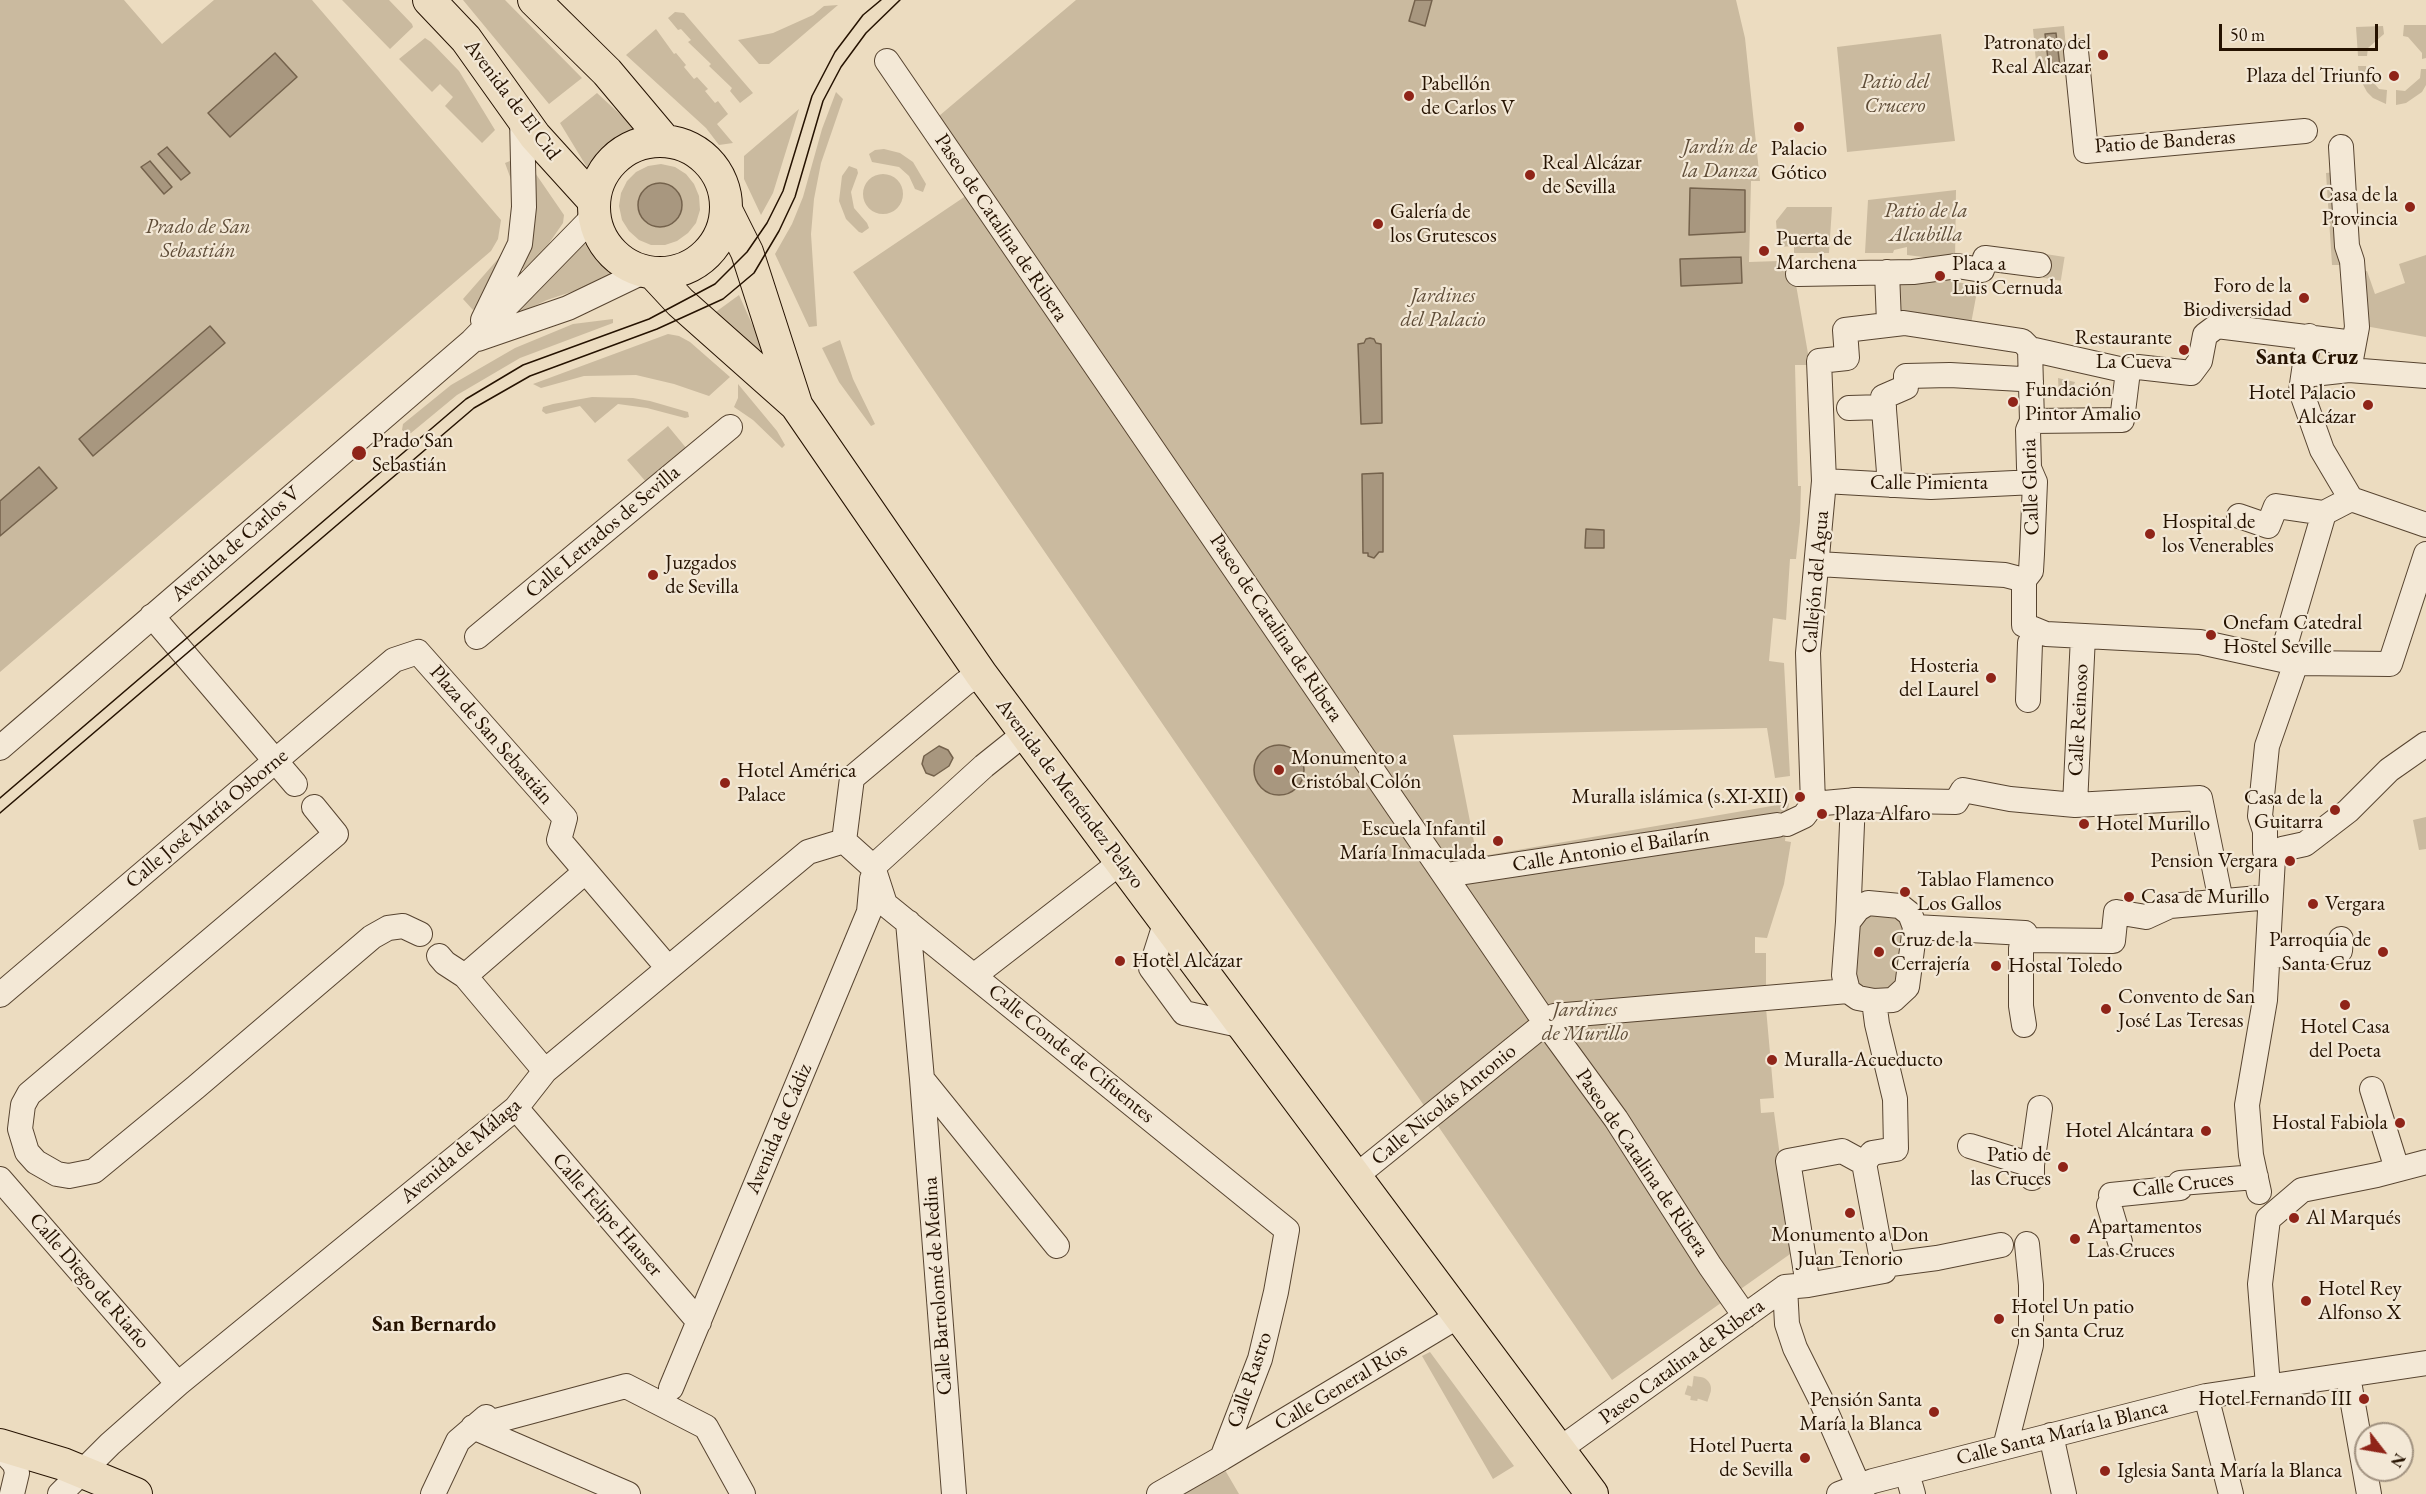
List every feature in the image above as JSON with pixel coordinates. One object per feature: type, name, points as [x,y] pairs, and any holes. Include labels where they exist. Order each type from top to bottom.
[{"type":"main road","name":"Avenida de El Cid","points":[[429,0],[466,39],[522,118],[594,209]]},
{"type":"main road","points":[[534,0],[607,72],[665,141]]},
{"type":"main road","points":[[649,273],[681,271],[703,258],[720,237],[726,212],[723,186],[711,164],[690,148],[665,141],[640,144],[617,156],[601,176],[594,209],[603,243],[622,263],[649,273],[796,405]]},
{"type":"main road","points":[[726,212],[747,252],[796,405]]},
{"type":"main road","name":"Avenida de Menéndez Pelayo","points":[[796,405],[1024,734],[1460,1315]]},
{"type":"main road","points":[[1460,1315],[1577,1472]]},
{"type":"main road","points":[[0,1447],[84,1472],[136,1494]]},
{"type":"street","name":"Patio de Banderas","points":[[2076,51],[2086,152],[2305,131]]},
{"type":"street","name":"Paseo de Catalina de Ribera","points":[[887,61],[1546,1023],[1616,1119],[1710,1266],[1745,1316]]},
{"type":"street","points":[[472,341],[520,244],[524,207],[522,118]]},
{"type":"street","points":[[2341,147],[2347,246],[2352,261],[2356,335],[2349,370]]},
{"type":"street","name":"Avenida de Carlos V","points":[[0,748],[472,341],[594,209]]},
{"type":"street","points":[[1798,274],[1887,272],[1957,266],[1982,270],[1985,258],[2038,265]]},
{"type":"street","points":[[1887,272],[1889,323],[1904,322],[1952,328],[2022,341],[2030,349],[2128,371],[2138,367],[2191,373],[2200,361],[2205,335],[2217,326],[2309,336],[2356,335]]},
{"type":"street","points":[[472,341],[568,308],[649,273]]},
{"type":"street","name":"Callejón del Agua","points":[[1813,804],[1808,652],[1824,481],[1819,361],[1847,358],[1845,330],[1889,323]]},
{"type":"street","points":[[2309,336],[2302,383],[2322,450],[2351,499],[2426,525]]},
{"type":"street","name":"Calle Gloria","points":[[2030,349],[2032,421],[2028,430],[2029,468],[2035,482],[2031,571],[2024,580],[2024,625],[2038,638]]},
{"type":"street","points":[[2302,383],[2349,370],[2426,376]]},
{"type":"street","points":[[2032,421],[2122,420],[2128,371]]},
{"type":"street","points":[[1890,485],[1883,397],[1906,387],[1906,376],[1950,375],[2021,378],[2031,381]]},
{"type":"street","points":[[1849,408],[1884,407]]},
{"type":"street","name":"Calle Letrados de Sevilla","points":[[477,637],[730,427]]},
{"type":"street","name":"Calle Pimienta","points":[[1824,481],[1931,487],[2035,482]]},
{"type":"street","points":[[2239,516],[2268,526],[2276,506],[2324,513],[2351,499]]},
{"type":"street","points":[[2273,858],[2265,851],[2265,831],[2260,816],[2267,746],[2324,513]]},
{"type":"street","points":[[2028,700],[2038,638],[2083,636],[2200,642],[2288,661],[2390,664],[2426,554]]},
{"type":"street","points":[[1818,564],[2006,575],[2024,580]]},
{"type":"street","points":[[152,616],[295,784]]},
{"type":"street","name":"Calle Reinoso","points":[[2074,805],[2083,636]]},
{"type":"street","name":"Calle José María Osborne","points":[[0,995],[394,660],[418,652]]},
{"type":"street","name":"Plaza de San Sebastián","points":[[418,652],[565,818],[559,840],[585,872]]},
{"type":"street","points":[[981,674],[965,683],[852,778],[844,842],[873,867],[984,766],[1024,734]]},
{"type":"street","points":[[2341,939],[2340,951],[2268,956],[2273,858],[2282,849],[2304,843],[2348,811],[2389,770],[2426,744]]},
{"type":"street","points":[[1813,804],[1855,800],[1956,802],[1963,790],[2010,799],[2074,805],[2200,798],[2221,901]]},
{"type":"street","points":[[1848,922],[1858,909],[1868,903],[1900,906],[1910,914],[1915,927],[1907,987],[1893,1000],[1874,1001],[1858,998],[1848,991],[1844,975],[1855,800]]},
{"type":"street","name":"Calle Antonio el Bailarín","points":[[1446,876],[1782,824],[1804,816],[1813,804]]},
{"type":"street","points":[[314,807],[336,834],[29,1094],[20,1117],[21,1135],[27,1152],[36,1162],[57,1174],[69,1176],[94,1171],[372,937],[388,928],[403,926],[420,934]]},
{"type":"street","name":"Avenida de Málaga","points":[[60,1494],[110,1444],[178,1384],[516,1108],[545,1071],[668,968],[808,852],[844,842]]},
{"type":"street","points":[[975,975],[1121,862]]},
{"type":"street","name":"Calle Conde de Cifuentes","points":[[873,867],[885,904],[1287,1230]]},
{"type":"street","name":"Avenida de Cádiz","points":[[671,1388],[869,912],[873,867]]},
{"type":"street","points":[[465,976],[585,872],[668,968]]},
{"type":"street","points":[[2025,940],[2113,941],[2116,912],[2146,917],[2170,906],[2270,897]]},
{"type":"street","name":"Calle Bartolomé de Medina","points":[[908,922],[954,1494]]},
{"type":"street","points":[[1915,927],[2025,933],[2025,940],[2021,948],[2021,1006],[2024,1025]]},
{"type":"street","points":[[439,956],[445,963],[465,976],[545,1071]]},
{"type":"street","name":"Calle Cruces","points":[[2120,1242],[2110,1200],[2180,1188],[2180,1183],[2257,1184],[2251,1155],[2247,1105],[2265,1000],[2268,956]]},
{"type":"street","name":"Calle Nicolás Antonio","points":[[1356,1176],[1554,1016],[1848,991]]},
{"type":"street","points":[[1797,1286],[1884,1271],[1864,1163],[1872,1153],[1896,1149],[1895,1099],[1877,1024],[1874,1001]]},
{"type":"street","points":[[922,1079],[1057,1246]]},
{"type":"street","points":[[2372,1089],[2397,1169]]},
{"type":"street","name":"Calle Felipe Hauser","points":[[516,1108],[699,1322]]},
{"type":"street","points":[[1970,1146],[2032,1172],[2040,1108]]},
{"type":"street","points":[[1853,1492],[1820,1398],[1795,1348],[1787,1324],[1797,1286],[1788,1161],[1842,1151],[1864,1163]]},
{"type":"street","points":[[2268,1386],[2260,1284],[2268,1219],[2302,1190],[2426,1162]]},
{"type":"street","name":"Calle Diego de Riaño","points":[[0,1179],[178,1384]]},
{"type":"street","name":"Calle Rastro","points":[[1222,1458],[1260,1359],[1276,1292],[1287,1230]]},
{"type":"street","points":[[2005,1447],[2031,1345],[2031,1285],[2027,1244]]},
{"type":"street","points":[[1883,1264],[1936,1258],[2001,1245]]},
{"type":"street","name":"Paseo Catalina de Ribera","points":[[1577,1472],[1745,1316],[1797,1286]]},
{"type":"street","name":"Calle General Ríos","points":[[1222,1458],[1460,1315]]},
{"type":"street","name":"Calle Santa María la Blanca","points":[[1853,1492],[1910,1483],[2005,1447],[2206,1396],[2426,1363]]},
{"type":"street","points":[[2348,1376],[2369,1494]]},
{"type":"street","points":[[433,1494],[453,1449],[480,1420],[516,1399],[596,1384],[671,1388],[721,1442],[753,1494]]},
{"type":"street","points":[[626,1386],[706,1427],[743,1494]]},
{"type":"street","points":[[2206,1396],[2231,1494]]},
{"type":"street","points":[[473,1427],[627,1494]]},
{"type":"street","points":[[2051,1435],[2064,1494]]},
{"type":"street","points":[[0,1447],[15,1464],[17,1473],[12,1494]]},
{"type":"street","points":[[1159,1494],[1222,1458]]},
{"type":"green space","name":"Prado de San Sebastián","points":[[0,0],[124,0],[162,44],[214,0],[312,0],[501,220],[498,239],[491,251],[0,672]]},
{"type":"green space","points":[[342,0],[389,0],[413,27],[390,49]]},
{"type":"green space","points":[[463,0],[505,0],[582,78],[549,104]]},
{"type":"green space","name":"Jardines del Palacio","points":[[1076,0],[1736,0],[1745,38],[1760,181],[1751,181],[1749,262],[1779,261],[1780,269],[1795,268],[1810,365],[1795,365],[1798,486],[1801,486],[1800,522],[1796,559],[1790,559],[1786,620],[1773,618],[1769,661],[1784,663],[1790,776],[1775,778],[1767,728],[1453,735],[1477,857],[1789,803],[1785,841],[1791,842],[1784,884],[1767,938],[1755,937],[1755,953],[1766,953],[1766,1008],[1774,1098],[1760,1099],[1761,1113],[1774,1112],[1793,1252],[1612,1380],[853,272],[985,183],[939,116]]},
{"type":"green space","points":[[838,5],[769,64],[759,64],[738,40],[773,33],[813,15],[824,6]]},
{"type":"green space","points":[[675,12],[684,13],[753,93],[740,103],[730,91],[732,88],[688,42],[691,40],[681,29],[678,30],[668,18]]},
{"type":"green space","points":[[2404,25],[2426,25],[2426,58],[2422,59],[2422,53],[2408,37],[2403,36]]},
{"type":"green space","points":[[2064,26],[2068,69],[2037,73],[2033,29]]},
{"type":"green space","points":[[2383,26],[2384,34],[2368,48],[2367,56],[2358,56],[2356,27]]},
{"type":"green space","points":[[656,29],[674,54],[676,53],[686,65],[684,67],[694,79],[697,77],[708,89],[705,91],[715,103],[718,101],[728,114],[717,124],[733,143],[719,145],[706,128],[626,55]]},
{"type":"green space","name":"Patio del Crucero","points":[[1941,34],[1955,141],[1847,152],[1837,47]]},
{"type":"green space","points":[[425,38],[459,71],[495,130],[482,143],[445,106],[453,97],[440,84],[432,92],[399,59]]},
{"type":"green space","points":[[2358,66],[2366,66],[2366,74],[2379,89],[2387,90],[2386,104],[2373,98],[2367,92],[2359,77]]},
{"type":"green space","points":[[2421,69],[2426,69],[2426,85],[2422,92],[2406,103],[2396,105],[2396,90],[2405,91],[2420,78]]},
{"type":"green space","points":[[836,92],[843,99],[821,163],[814,199],[811,234],[817,326],[809,327],[775,254],[792,224],[803,197],[822,129]]},
{"type":"green space","points":[[597,93],[635,128],[615,138],[600,152],[588,169],[560,123]]},
{"type":"green space","points":[[799,109],[773,193],[761,215],[744,179],[744,156]]},
{"type":"green space","points":[[884,149],[900,153],[913,162],[926,184],[923,192],[915,189],[909,176],[899,167],[872,162],[869,154],[875,150]]},
{"type":"green space","points":[[510,161],[515,171],[513,243],[489,291],[473,310],[463,299],[498,259],[507,245],[510,234],[513,185],[505,163]]},
{"type":"green space","points":[[529,164],[564,215],[563,223],[545,249],[524,269],[519,267]]},
{"type":"green space","points":[[661,164],[675,167],[686,174],[694,184],[699,196],[700,210],[696,223],[677,241],[665,245],[651,245],[639,240],[622,220],[619,206],[621,193],[627,181],[636,172],[648,166]],"holes":[[[652,184],[678,192],[682,201],[681,211],[676,220],[668,225],[639,198],[644,189]]]},
{"type":"green space","points":[[849,166],[857,169],[858,173],[851,192],[854,208],[869,228],[862,233],[846,219],[839,201],[842,176]]},
{"type":"green space","points":[[2336,172],[2341,265],[2332,265],[2326,173]]},
{"type":"green space","points":[[883,174],[891,175],[897,180],[902,186],[902,202],[897,208],[891,213],[883,214],[875,213],[869,208],[864,202],[863,194],[864,186],[869,180],[875,175]]},
{"type":"green space","name":"Patio de la Alcubilla","points":[[1956,190],[1955,261],[1907,255],[1907,247],[1894,250],[1893,253],[1865,253],[1868,200]]},
{"type":"green space","points":[[1787,207],[1832,207],[1829,253],[1794,253],[1794,246],[1778,247],[1776,221]]},
{"type":"green space","points":[[584,244],[590,246],[610,270],[613,278],[547,300],[507,319],[578,246]]},
{"type":"green space","points":[[2426,255],[2426,337],[2365,326],[2364,272],[2367,271],[2375,294],[2405,283],[2399,264]]},
{"type":"green space","points":[[1890,278],[1957,279],[1957,282],[1978,286],[1970,329],[1892,318]]},
{"type":"green space","points":[[739,295],[765,353],[757,359],[713,314]]},
{"type":"green space","points":[[613,319],[613,323],[520,358],[457,395],[411,433],[407,434],[402,430],[403,424],[451,385],[515,348],[573,324]]},
{"type":"green space","points":[[668,334],[679,336],[690,342],[730,377],[709,396],[674,384],[636,375],[584,376],[541,388],[533,384]]},
{"type":"green space","points":[[840,340],[853,379],[875,424],[871,426],[839,382],[822,348]]},
{"type":"green space","points":[[2058,378],[2075,382],[2071,392],[2074,398],[2059,398]]},
{"type":"green space","points":[[738,384],[777,431],[785,445],[782,448],[753,420],[734,407],[738,398]]},
{"type":"green space","points":[[592,397],[633,398],[650,401],[688,412],[689,417],[618,404],[595,423],[580,406],[546,414],[542,411],[543,407],[553,404]]},
{"type":"green space","points":[[668,426],[687,449],[647,483],[627,460]]},
{"type":"green space","points":[[2426,817],[2426,849],[2419,850],[2413,820]]},
{"type":"green space","points":[[1877,909],[1905,922],[1896,990],[1859,988],[1850,972],[1854,926]]},
{"type":"green space","points":[[1430,1352],[1514,1466],[1493,1479],[1422,1356]]},
{"type":"green space","points":[[1225,1470],[1239,1494],[1184,1494]]},
{"type":"shaded area","points":[[1415,0],[1432,0],[1425,26],[1409,21]]},
{"type":"shaded area","points":[[2056,33],[2060,67],[2049,68],[2045,34]]},
{"type":"shaded area","points":[[275,53],[297,77],[230,137],[208,113]]},
{"type":"shaded area","points":[[167,147],[190,173],[181,180],[158,154]]},
{"type":"shaded area","points":[[150,161],[172,187],[164,194],[141,167]]},
{"type":"shaded area","points":[[660,183],[675,190],[682,205],[675,220],[660,227],[645,220],[638,205],[645,190]]},
{"type":"shaded area","points":[[1690,188],[1745,190],[1745,232],[1689,235]]},
{"type":"shaded area","points":[[1741,257],[1742,283],[1681,286],[1680,259]]},
{"type":"shaded area","points":[[210,326],[225,343],[93,456],[79,439]]},
{"type":"shaded area","points":[[1370,338],[1381,344],[1382,423],[1361,424],[1358,344]]},
{"type":"shaded area","points":[[39,467],[57,488],[0,536],[0,501]]},
{"type":"shaded area","points":[[1383,473],[1383,552],[1379,552],[1374,558],[1368,556],[1368,553],[1363,553],[1362,474]]},
{"type":"shaded area","points":[[1586,529],[1604,530],[1604,548],[1585,548]]},
{"type":"shaded area","points":[[1279,745],[1288,747],[1299,756],[1304,770],[1302,779],[1293,790],[1279,795],[1270,793],[1259,784],[1254,770],[1256,761],[1265,750]]},
{"type":"shaded area","points":[[939,746],[948,750],[953,758],[949,766],[934,776],[926,773],[922,764],[924,756]]},
{"type":"tunnel","points":[[2039,265],[2070,270]]},
{"type":"tunnel","points":[[1692,1388],[1699,1389],[1696,1398]]},
{"type":"tram line","points":[[0,798],[466,399],[523,365],[649,319],[715,284],[747,252],[767,223],[783,191],[812,96],[835,52],[863,15],[881,0]]},
{"type":"tram line","points":[[0,813],[474,408],[530,376],[657,329],[723,299],[754,273],[779,231],[795,197],[823,101],[841,67],[866,33],[900,0]]},
{"type":"place","name":"Patronato del Real Alcazar","points":[[2103,55]]},
{"type":"place","name":"Plaza del Triunfo","points":[[2394,76]]},
{"type":"place","name":"Pabellón de Carlos V","points":[[1409,96]]},
{"type":"place","name":"Palacio Gótico","points":[[1799,127]]},
{"type":"place","name":"Real Alcázar de Sevilla","points":[[1530,175]]},
{"type":"place","name":"Casa de la Provincia","points":[[2410,207]]},
{"type":"place","name":"Galería de los Grutescos","points":[[1378,224]]},
{"type":"place","name":"Puerta de Marchena","points":[[1764,251]]},
{"type":"place","name":"Placa a Luis Cernuda","points":[[1940,276]]},
{"type":"place","name":"Foro de la Biodiversidad","points":[[2304,298]]},
{"type":"place","name":"Restaurante La Cueva","points":[[2184,350]]},
{"type":"place","name":"Fundación Pintor Amalio","points":[[2013,402]]},
{"type":"place","name":"Hotel Palacio Alcázar","points":[[2368,405]]},
{"type":"place","name":"Prado San Sebastián","points":[[359,453]]},
{"type":"place","name":"Hospital de los Venerables","points":[[2150,534]]},
{"type":"place","name":"Juzgados de Sevilla","points":[[653,575]]},
{"type":"place","name":"Onefam Catedral Hostel Seville","points":[[2211,635]]},
{"type":"place","name":"Hosteria del Laurel","points":[[1991,678]]},
{"type":"place","name":"Monumento a Cristóbal Colón","points":[[1279,770]]},
{"type":"place","name":"Hotel América Palace","points":[[725,783]]},
{"type":"place","name":"Muralla islámica (s.XI-XII)","points":[[1800,797]]},
{"type":"place","name":"Casa de la Guitarra","points":[[2335,810]]},
{"type":"place","name":"Plaza Alfaro","points":[[1822,814]]},
{"type":"place","name":"Hotel Murillo","points":[[2084,824]]},
{"type":"place","name":"Escuela Infantil María Inmaculada","points":[[1498,841]]},
{"type":"place","name":"Pension Vergara","points":[[2290,861]]},
{"type":"place","name":"Tablao Flamenco Los Gallos","points":[[1905,892]]},
{"type":"place","name":"Casa de Murillo","points":[[2129,897]]},
{"type":"place","name":"Vergara","points":[[2313,904]]},
{"type":"place","name":"Cruz de la Cerrajería","points":[[1879,952]]},
{"type":"place","name":"Parroquia de Santa Cruz","points":[[2383,952]]},
{"type":"place","name":"Hotel Alcázar","points":[[1120,961]]},
{"type":"place","name":"Hostal Toledo","points":[[1996,966]]},
{"type":"place","name":"Hotel Casa del Poeta","points":[[2345,1005]]},
{"type":"place","name":"Convento de San José Las Teresas","points":[[2106,1009]]},
{"type":"place","name":"Muralla-Acueducto","points":[[1772,1060]]},
{"type":"place","name":"Hostal Fabiola","points":[[2400,1123]]},
{"type":"place","name":"Hotel Alcántara","points":[[2206,1131]]},
{"type":"place","name":"Patio de las Cruces","points":[[2063,1167]]},
{"type":"place","name":"Monumento a Don Juan Tenorio","points":[[1850,1213]]},
{"type":"place","name":"Al Marqués","points":[[2294,1218]]},
{"type":"place","name":"Apartamentos Las Cruces","points":[[2075,1239]]},
{"type":"place","name":"Hotel Rey Alfonso X","points":[[2306,1301]]},
{"type":"place","name":"Hotel Un patio en Santa Cruz","points":[[1999,1319]]},
{"type":"place","name":"Hotel Fernando III","points":[[2364,1399]]},
{"type":"place","name":"Pensión Santa María la Blanca","points":[[1934,1412]]},
{"type":"place","name":"Hotel Puerta de Sevilla","points":[[1805,1458]]},
{"type":"place","name":"Iglesia Santa María la Blanca","points":[[2105,1471]]},
{"type":"district","name":"Santa Cruz","points":[[2307,358]]},
{"type":"district","name":"San Bernardo","points":[[434,1325]]},
{"type":"park label","name":"Jardín de la Danza","points":[[1720,159]]},
{"type":"park label","name":"Jardines de Murillo","points":[[1585,1022]]}]
